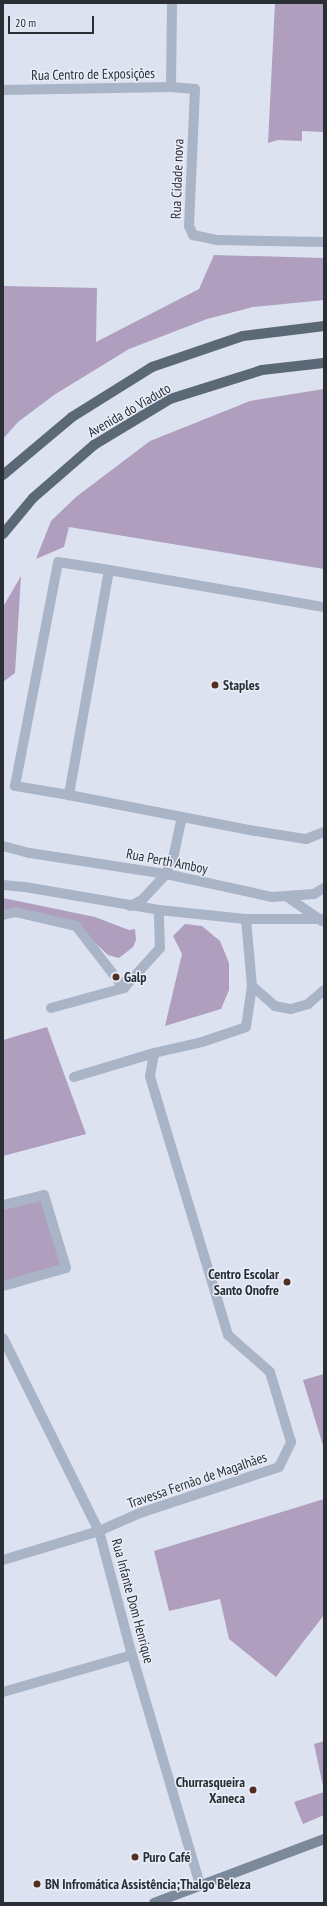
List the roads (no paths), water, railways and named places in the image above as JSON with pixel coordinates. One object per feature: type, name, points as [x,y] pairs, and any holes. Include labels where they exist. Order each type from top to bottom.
[{"type":"main road","name":"Avenida do Viaduto","points":[[3,476],[72,417],[152,367],[243,336],[324,326]]},
{"type":"main road","name":"Avenida do Viaduto","points":[[3,534],[33,498],[94,445],[170,399],[262,370],[324,363]]},
{"type":"main road","points":[[154,1903],[324,1839]]},
{"type":"street","name":"Rua Centro de Exposições","points":[[3,90],[171,87],[172,3]]},
{"type":"street","name":"Rua Cidade nova","points":[[171,87],[195,88],[189,226],[193,235],[216,240],[324,242]]},
{"type":"street","points":[[324,607],[58,562],[15,786],[69,794],[182,817],[306,839],[324,832]]},
{"type":"street","points":[[69,794],[109,570]]},
{"type":"street","points":[[130,906],[142,900],[166,874],[182,817]]},
{"type":"street","name":"Rua Perth Amboy","points":[[3,846],[30,853],[166,874],[272,897],[314,894],[324,888]]},
{"type":"street","points":[[3,885],[25,887],[159,910],[246,919],[323,921]]},
{"type":"street","points":[[286,896],[323,921]]},
{"type":"street","points":[[51,1008],[124,988],[160,948],[159,910]]},
{"type":"street","points":[[3,915],[15,912],[76,926],[124,988]]},
{"type":"street","points":[[74,1077],[154,1052],[202,1042],[246,1027],[252,986],[246,919]]},
{"type":"street","points":[[252,986],[275,1006],[291,1009],[308,1004],[324,990]]},
{"type":"street","name":"Travessa Fernão de Magalhães","points":[[3,1560],[99,1531],[140,1512],[279,1467],[291,1442],[270,1372],[228,1335],[150,1076],[154,1052]]},
{"type":"street","points":[[3,1205],[44,1195],[66,1268],[3,1286]]},
{"type":"street","name":"Rua Infante Dom Henrique","points":[[3,1338],[99,1531],[132,1655],[200,1885]]},
{"type":"street","points":[[3,1692],[132,1655]]},
{"type":"place","name":"Staples","points":[[215,685]]},
{"type":"place","name":"Galp","points":[[116,977]]},
{"type":"place","name":"Centro Escolar Santo Onofre","points":[[287,1282]]},
{"type":"place","name":"Churrasqueira Xaneca","points":[[253,1790]]},
{"type":"place","name":"Puro Café","points":[[135,1857]]},
{"type":"place","name":"BN Infromática Assistência;Thalgo Beleza","points":[[37,1884]]}]
